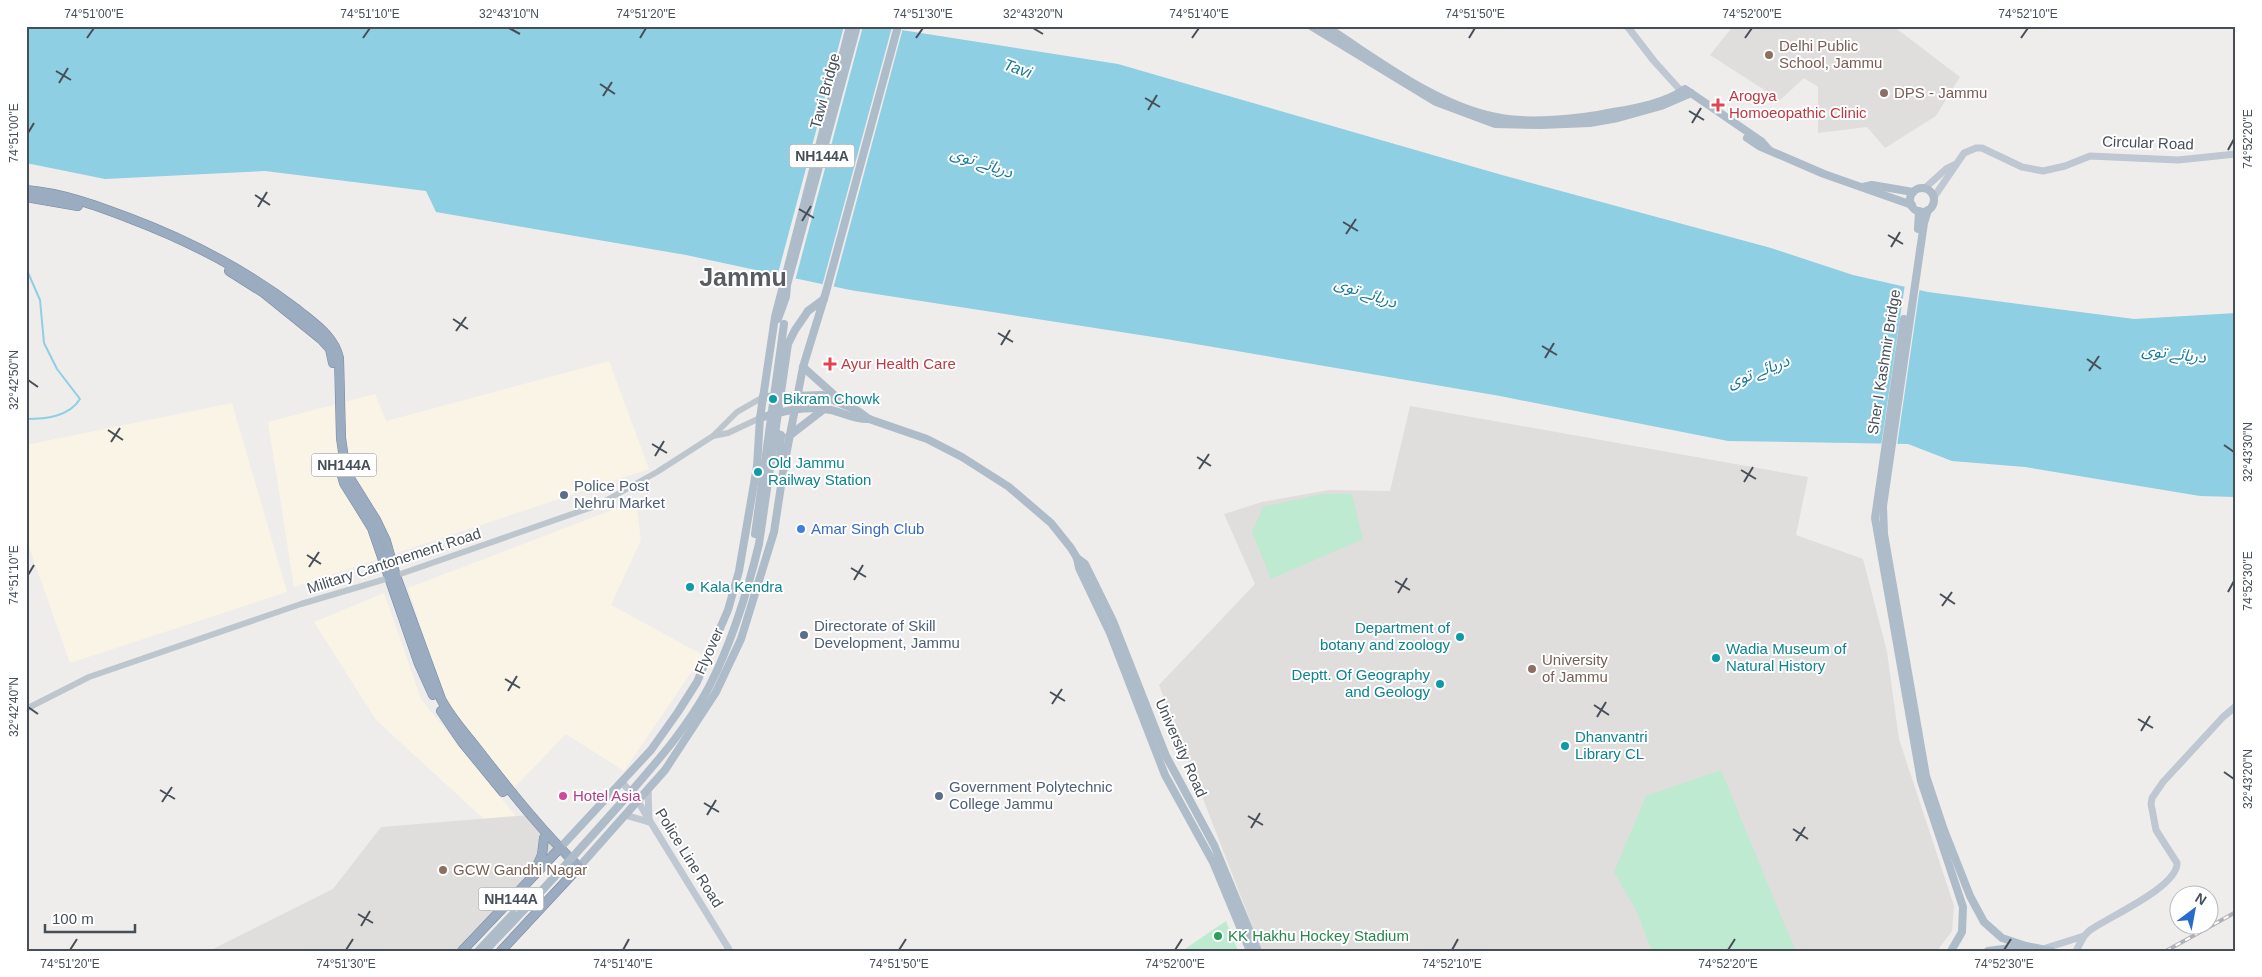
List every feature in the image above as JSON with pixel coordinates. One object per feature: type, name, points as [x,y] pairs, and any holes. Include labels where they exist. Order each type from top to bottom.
[{"type":"highway","name":"NH144A","points":[[26,190],[50,193],[78,200],[190,243],[262,284],[329,337],[336,346],[339,358],[341,429],[346,472],[382,530],[393,577],[419,664],[445,718],[486,771],[544,838],[577,869],[501,951]]},
{"type":"highway","name":"NH144A","points":[[26,197],[53,200],[82,207],[191,250],[236,274],[264,293],[326,344],[333,357],[334,428],[339,470],[344,483],[372,528],[444,706],[558,850]]},
{"type":"highway","points":[[530,879],[542,854],[544,838]]},
{"type":"highway","name":"NH144A","points":[[462,951],[558,850]]},
{"type":"main road","points":[[558,850],[651,750],[678,712],[697,682],[716,642],[728,610],[739,571],[757,466],[760,418],[775,316],[785,284],[850,26]]},
{"type":"main road","name":"Tawi Bridge","points":[[773,336],[786,297],[785,284],[857,26]]},
{"type":"main road","points":[[577,869],[665,770],[716,692],[738,648],[752,608],[774,532],[796,395],[803,367],[825,295],[898,26]]},
{"type":"main road","points":[[1311,26],[1436,102],[1495,124],[1540,125],[1618,118],[1661,106],[1686,92]]},
{"type":"main road","points":[[1325,26],[1432,93],[1477,112],[1504,119],[1540,119],[1603,114],[1664,100],[1686,92]]},
{"type":"main road","points":[[1627,26],[1673,83],[1761,141],[1769,150],[1824,174],[1912,205],[1919,211],[1921,223]]},
{"type":"main road","name":"Circular Road","points":[[1954,165],[1964,153],[1976,148],[1982,148],[2022,167],[2043,171],[2065,166],[2083,157],[2102,155],[2170,160],[2211,158],[2236,154]]},
{"type":"main road","points":[[1925,188],[1946,169],[1954,165]]},
{"type":"main road","points":[[1921,223],[1934,203],[1934,198],[1951,174],[1954,165]]},
{"type":"main road","points":[[1863,187],[1872,185],[1913,192]]},
{"type":"main road","points":[[1912,205],[1911,196],[1918,188],[1929,190],[1934,198]]},
{"type":"main road","points":[[1919,211],[1928,210]]},
{"type":"main road","name":"Sher I Kashmir Bridge","points":[[1880,506],[1921,223]]},
{"type":"main road","name":"Flyover","points":[[486,951],[574,857],[660,759],[689,720],[708,688],[730,639],[752,575],[759,544],[788,344],[808,311],[825,295]]},
{"type":"main road","name":"Flyover","points":[[478,951],[570,854],[656,755],[685,717],[704,686],[729,629],[747,573],[754,543],[786,297]]},
{"type":"main road","points":[[803,367],[850,408]]},
{"type":"main road","points":[[763,397],[822,395],[869,418]]},
{"type":"main road","points":[[760,418],[795,409],[824,409],[857,419],[869,418]]},
{"type":"main road","points":[[789,436],[824,409]]},
{"type":"main road","name":"University Road","points":[[869,418],[936,443],[996,478],[1030,503],[1052,523],[1077,558],[1085,564],[1113,621],[1166,756],[1217,852],[1258,951]]},
{"type":"main road","points":[[759,442],[767,431],[781,435],[780,458],[784,466]]},
{"type":"main road","points":[[1880,506],[1926,776],[1970,896],[1984,922],[2002,938],[2026,946],[2049,950],[2084,936],[2160,887],[2174,874],[2177,863],[2156,830],[2151,804],[2152,798],[2163,782],[2223,717],[2236,706]]},
{"type":"main road","points":[[1880,506],[1876,534],[1921,781],[1938,837],[1960,892],[1963,907],[1962,932],[1951,951]]},
{"type":"main road","name":"University Road","points":[[1077,558],[1079,568],[1110,633],[1165,775],[1213,862],[1250,951]]},
{"type":"main road","name":"Police Line Road","points":[[622,782],[637,800],[730,951]]},
{"type":"main road","points":[[625,815],[649,822],[648,789]]},
{"type":"main road","points":[[2076,951],[2084,936]]},
{"type":"main road","points":[[1988,951],[2026,946]]},
{"type":"street","points":[[713,436],[737,412],[763,397]]},
{"type":"street","name":"Military Cantonement Road","points":[[26,709],[89,677],[301,604],[393,577],[598,505],[658,472],[713,436],[728,433],[760,418]]},
{"type":"shaded area","name":"DPS - Jammu","points":[[1733,26],[1893,26],[1960,77],[1936,116],[1885,148],[1867,127],[1818,133],[1818,87],[1804,78],[1780,100],[1710,55]]},
{"type":"shaded area","points":[[609,361],[649,469],[294,587],[268,422],[375,394],[386,421]]},
{"type":"shaded area","points":[[232,403],[287,592],[70,663],[26,538],[26,445]]},
{"type":"shaded area","name":"University of Jammu","points":[[1410,406],[1808,477],[1796,535],[1863,559],[1887,652],[1899,739],[1954,906],[1952,931],[1937,951],[1262,951],[1159,685],[1255,584],[1224,514],[1262,502],[1329,490],[1390,491]]},
{"type":"shaded area","points":[[636,501],[641,540],[611,605],[703,655],[624,771],[566,734],[514,788],[445,701],[408,588]]},
{"type":"shaded area","points":[[384,593],[421,699],[517,818],[485,820],[376,720],[314,622]]},
{"type":"shaded area","name":"GCW Gandhi Nagar","points":[[528,815],[556,851],[460,951],[209,951],[333,889],[381,827]]},
{"type":"green space","points":[[1322,494],[1352,494],[1363,539],[1271,579],[1252,532],[1263,507]]},
{"type":"green space","points":[[1721,770],[1796,951],[1652,951],[1635,908],[1614,872],[1646,796]]},
{"type":"green space","name":"KK Hakhu Hockey Stadium","points":[[1226,921],[1238,951],[1182,951]]},
{"type":"water","points":[[26,26],[876,26],[1118,64],[1502,175],[1771,248],[1853,275],[1928,292],[2134,319],[2236,313],[2236,497],[2200,496],[2025,467],[1952,461],[1908,444],[1728,441],[1500,396],[1166,339],[850,290],[686,255],[436,212],[426,191],[265,171],[105,179],[26,163]]},
{"type":"pier","points":[[844,26],[863,26],[795,281],[777,277]]},
{"type":"pier","points":[[892,27],[903,28],[833,289],[822,286]]},
{"type":"pier","points":[[1905,284],[1920,287],[1897,446],[1881,446]]},
{"type":"waterway","points":[[26,268],[40,300],[44,343],[57,369],[80,399],[70,410],[56,416],[26,419]]},
{"type":"railway","points":[[2166,951],[2236,912]]},
{"type":"place","name":"Delhi Public School, Jammu","points":[[1769,55]]},
{"type":"place","name":"DPS - Jammu","points":[[1884,93]]},
{"type":"place","name":"Arogya Homoeopathic Clinic","points":[[1718,105]]},
{"type":"place","name":"Ayur Health Care","points":[[830,364]]},
{"type":"place","name":"Bikram Chowk","points":[[773,399]]},
{"type":"place","name":"Old Jammu Railway Station","points":[[758,472]]},
{"type":"place","name":"Police Post Nehru Market","points":[[564,495]]},
{"type":"place","name":"Amar Singh Club","points":[[801,529]]},
{"type":"place","name":"Kala Kendra","points":[[690,587]]},
{"type":"place","name":"Directorate of Skill Development, Jammu","points":[[804,635]]},
{"type":"place","name":"Department of botany and zoology","points":[[1460,637]]},
{"type":"place","name":"Wadia Museum of Natural History","points":[[1716,658]]},
{"type":"place","name":"University of Jammu","points":[[1532,669]]},
{"type":"place","name":"Deptt. Of Geography and Geology","points":[[1440,684]]},
{"type":"place","name":"Dhanvantri Library CL","points":[[1565,746]]},
{"type":"place","name":"Hotel Asia","points":[[563,796]]},
{"type":"place","name":"Government Polytechnic College Jammu","points":[[939,796]]},
{"type":"place","name":"GCW Gandhi Nagar","points":[[443,870]]},
{"type":"place","name":"KK Hakhu Hockey Stadium","points":[[1218,936]]},
{"type":"district","name":"Jammu","points":[[743,277]]},
{"type":"water label","name":"Tavi","points":[[1018,68]]},
{"type":"water label","name":"دریائے توی","points":[[982,162]]},
{"type":"water label","name":"دریائے توی","points":[[1366,292]]},
{"type":"water label","name":"دریائے توی","points":[[2174,353]]},
{"type":"water label","name":"دریائے توی","points":[[1758,371]]}]
